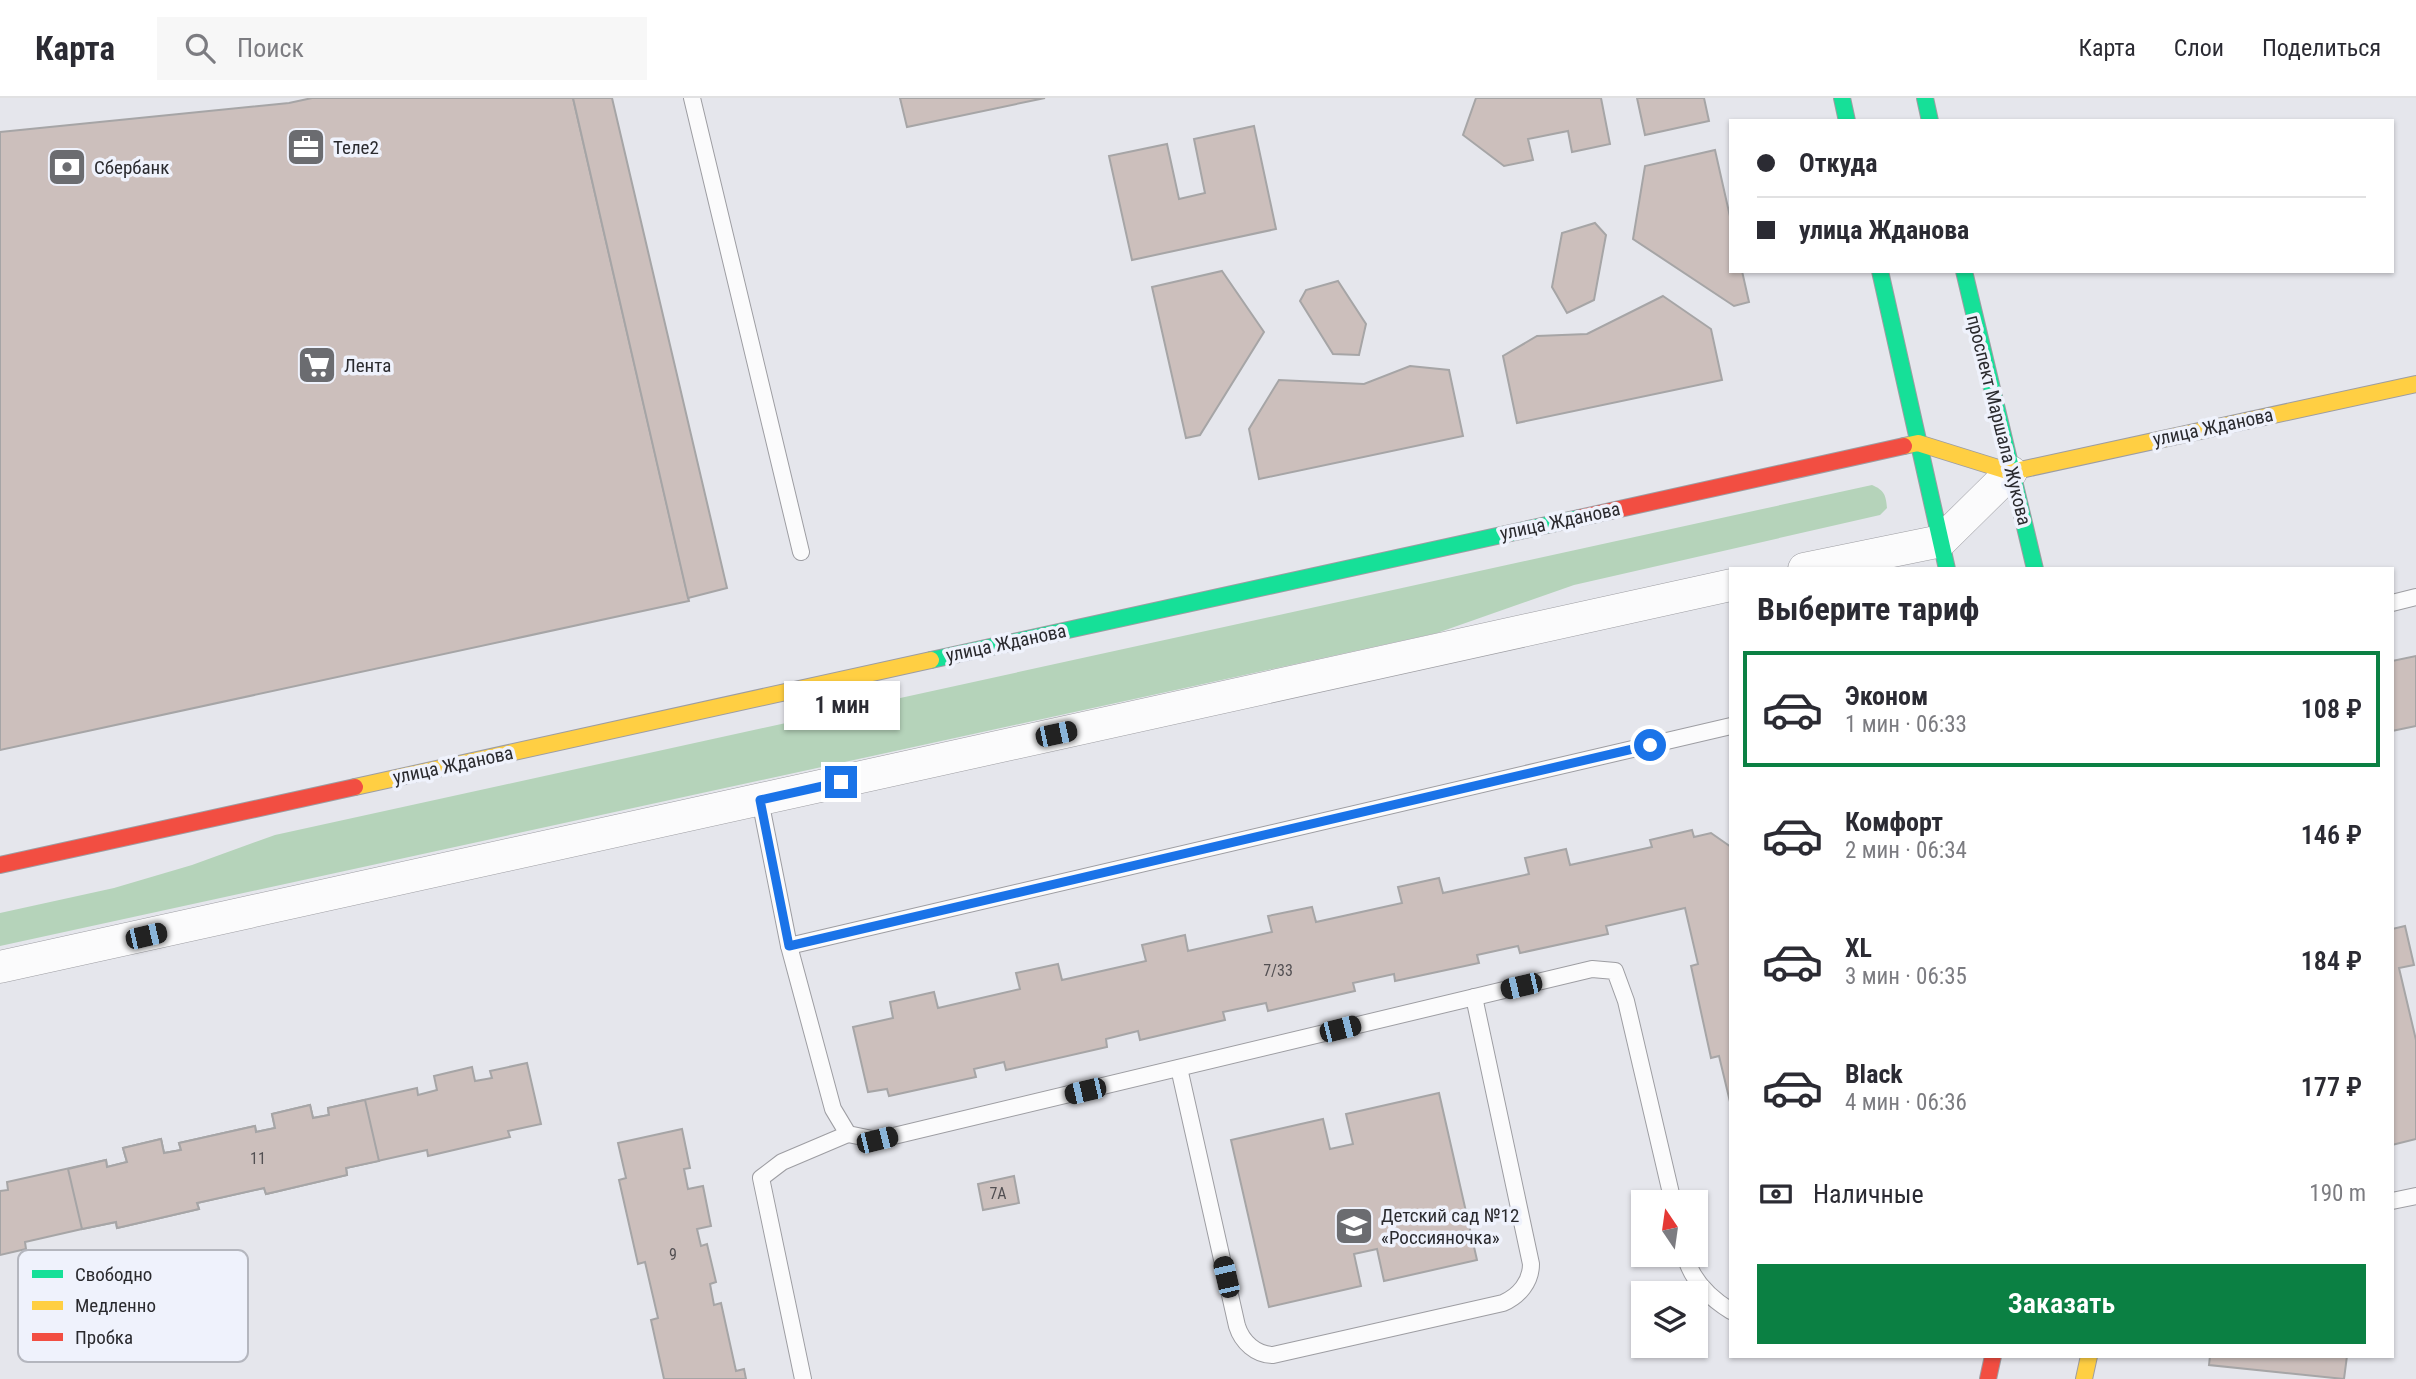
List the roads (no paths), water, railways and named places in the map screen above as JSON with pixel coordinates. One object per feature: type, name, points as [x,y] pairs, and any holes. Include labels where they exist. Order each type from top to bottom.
[{"type":"street","points":[[1842,98],[1847,119]]},
{"type":"street","points":[[1925,98],[1930,119]]},
{"type":"street","points":[[1880,273],[1944,555]]},
{"type":"street","name":"проспект Маршала Жукова","points":[[1964,273],[2035,567]]},
{"type":"street","name":"улица Жданова","points":[[0,865],[1918,443],[2011,472],[2416,384]]},
{"type":"street","points":[[1824,567],[1944,555],[2011,472]]},
{"type":"street","points":[[0,967],[1729,585]]},
{"type":"street","points":[[1987,1358],[1988,1379]]},
{"type":"street","points":[[2084,1379],[2089,1358]]},
{"type":"lane","points":[[692,98],[801,552]]},
{"type":"lane","points":[[2394,602],[2416,597]]},
{"type":"lane","points":[[789,946],[1729,726]]},
{"type":"lane","points":[[760,800],[789,946],[833,1109],[848,1133]]},
{"type":"lane","points":[[803,1379],[761,1178],[782,1162],[848,1133],[877,1140],[1592,969],[1615,971],[1626,1001],[1670,1190]]},
{"type":"lane","points":[[1179,1068],[1237,1326],[1244,1340],[1257,1351],[1263,1355],[1273,1354],[1503,1303],[1521,1291],[1531,1272],[1531,1264],[1474,997]]},
{"type":"lane","points":[[2394,1201],[2416,1196]]},
{"type":"lane","points":[[1688,1267],[1713,1300],[1729,1310]]},
{"type":"place","name":"Теле2","points":[[306,147]]},
{"type":"place","name":"Сбербанк","points":[[67,167]]},
{"type":"place","name":"Лента","points":[[317,365]]},
{"type":"place","name":"Детский сад №12 «Россияночка»","points":[[1354,1226]]}]
